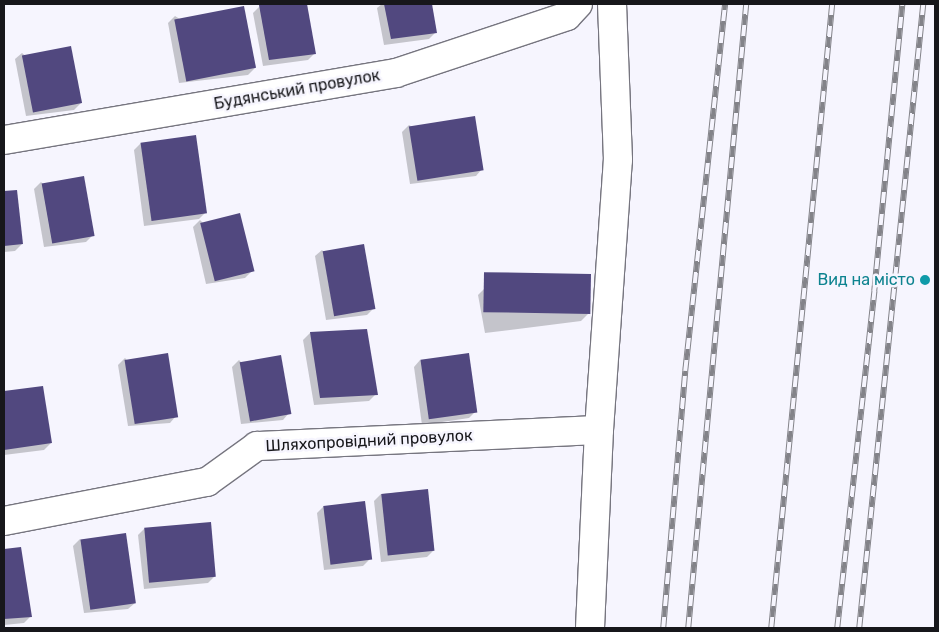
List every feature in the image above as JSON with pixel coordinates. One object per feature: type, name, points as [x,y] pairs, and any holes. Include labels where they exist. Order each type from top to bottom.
[{"type":"street","name":"Будянський провулок","points":[[4,140],[396,73],[567,16],[578,4]]},
{"type":"street","points":[[590,628],[599,430],[618,160],[612,4]]},
{"type":"street","name":"Шляхопровідний провулок","points":[[4,521],[207,482],[257,446],[599,430]]},
{"type":"building","points":[[307,4],[316,54],[269,60],[259,5]]},
{"type":"building","points":[[384,4],[432,4],[437,33],[391,39]]},
{"type":"building","points":[[244,6],[256,68],[186,81],[174,20]]},
{"type":"building","points":[[71,46],[82,103],[33,112],[22,56]]},
{"type":"building","points":[[475,116],[484,170],[417,181],[409,126]]},
{"type":"building","points":[[196,135],[207,213],[152,221],[141,143]]},
{"type":"building","points":[[84,176],[95,236],[52,244],[42,183]]},
{"type":"building","points":[[17,190],[23,244],[4,246],[4,191]]},
{"type":"building","points":[[240,213],[255,271],[215,281],[200,223]]},
{"type":"building","points":[[364,244],[375,309],[334,316],[323,251]]},
{"type":"building","points":[[484,272],[591,274],[590,314],[483,312]]},
{"type":"building","points":[[367,329],[378,395],[320,398],[310,332]]},
{"type":"building","points":[[168,353],[178,417],[135,424],[125,360]]},
{"type":"building","points":[[469,353],[477,412],[429,419],[420,360]]},
{"type":"building","points":[[281,355],[291,414],[250,421],[240,362]]},
{"type":"building","points":[[43,386],[52,443],[4,450],[4,391]]},
{"type":"building","points":[[428,489],[434,551],[388,556],[381,494]]},
{"type":"building","points":[[365,501],[372,560],[331,565],[323,506]]},
{"type":"building","points":[[211,522],[216,577],[149,583],[144,528]]},
{"type":"building","points":[[126,533],[136,603],[90,610],[80,539]]},
{"type":"building","points":[[21,547],[32,617],[4,619],[4,549]]},
{"type":"railway","points":[[663,628],[685,371],[725,4]]},
{"type":"railway","points":[[688,628],[746,4]]},
{"type":"railway","points":[[771,628],[832,4]]},
{"type":"railway","points":[[837,628],[874,291],[902,4]]},
{"type":"railway","points":[[859,628],[923,4]]},
{"type":"place","name":"Вид на місто","points":[[925,280]]}]
